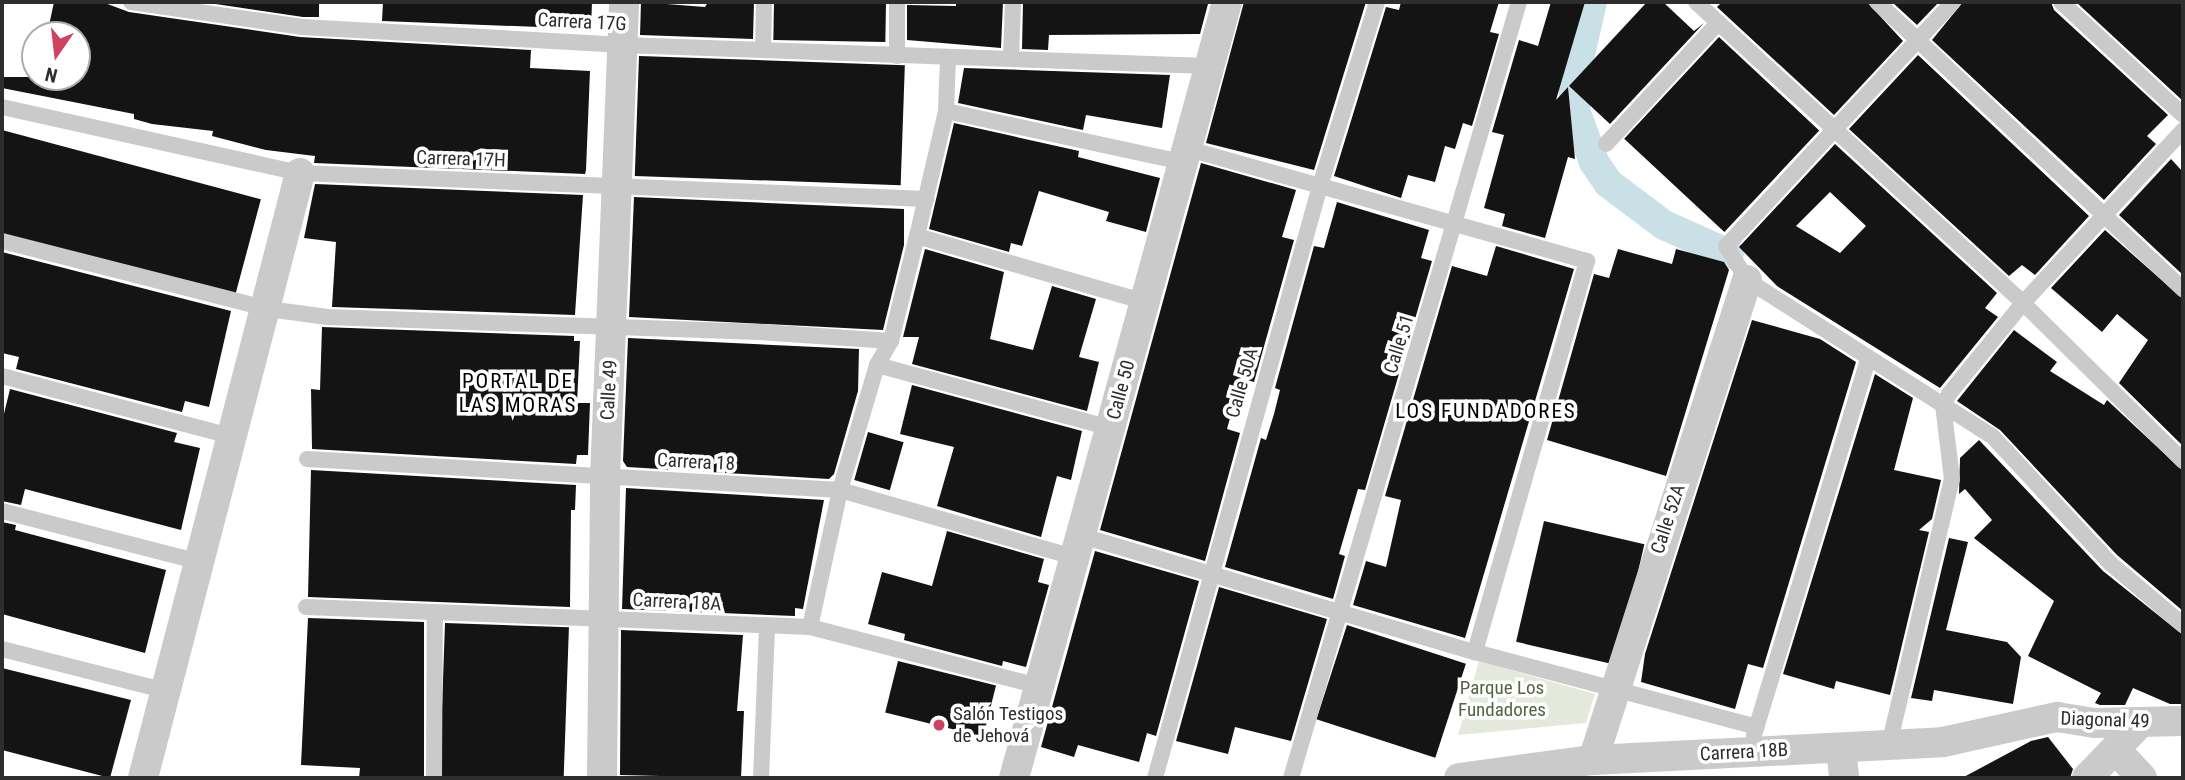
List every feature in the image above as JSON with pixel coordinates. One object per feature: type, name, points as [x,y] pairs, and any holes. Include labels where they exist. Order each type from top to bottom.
[{"type":"street","name":"Calle 49","points":[[602,778],[605,478],[624,2]]},
{"type":"street","name":"Calle 50","points":[[1014,778],[1227,2]]},
{"type":"street","points":[[143,778],[235,437],[300,173]]},
{"type":"street","name":"Calle 52A","points":[[1574,767],[1614,690],[1747,280]]},
{"type":"street","name":"Diagonal 49","points":[[2027,723],[2057,717],[2140,723],[2183,721]]},
{"type":"street","name":"Carrera 18B","points":[[1459,778],[1574,767],[1702,766],[1753,739],[1841,748],[1982,737],[2027,723]]},
{"type":"street","points":[[2087,778],[2140,723]]},
{"type":"street","points":[[1841,748],[1844,778]]},
{"type":"street","points":[[2116,750],[2142,778]]},
{"type":"lane","name":"Carrera 17G","points":[[131,2],[302,27],[623,45],[1208,66]]},
{"type":"lane","points":[[763,50],[764,2]]},
{"type":"lane","points":[[897,2],[897,56]]},
{"type":"lane","points":[[1011,57],[1013,2]]},
{"type":"lane","name":"Calle 50A","points":[[1155,778],[1320,186],[1377,2]]},
{"type":"lane","name":"Calle 51","points":[[1291,778],[1456,225],[1519,2]]},
{"type":"lane","points":[[1696,2],[2023,303],[2183,461]]},
{"type":"lane","points":[[1877,2],[2183,289]]},
{"type":"lane","points":[[1953,2],[1726,246],[1747,280],[1867,360],[1993,437],[2110,563],[2183,625]]},
{"type":"lane","points":[[2061,2],[2183,115]]},
{"type":"lane","points":[[1606,144],[1718,23]]},
{"type":"lane","points":[[810,627],[840,490],[877,365],[891,341],[926,199],[946,111],[948,58]]},
{"type":"lane","name":"Carrera 17H","points":[[2,107],[300,173],[926,199]]},
{"type":"lane","points":[[946,111],[1183,155],[1320,186],[1587,261],[1475,652]]},
{"type":"lane","points":[[1889,745],[1952,479],[1943,405],[2023,303],[2103,212],[2183,130]]},
{"type":"lane","points":[[917,236],[1145,302]]},
{"type":"lane","points":[[2,241],[268,309],[327,317],[611,326],[891,341]]},
{"type":"lane","points":[[1076,546],[1210,575],[1341,612],[1614,690],[1753,739],[1867,360]]},
{"type":"lane","points":[[877,365],[1111,428]]},
{"type":"lane","points":[[2,376],[235,437]]},
{"type":"lane","name":"Carrera 18","points":[[307,459],[840,490],[1076,546]]},
{"type":"lane","points":[[2,511],[202,563]]},
{"type":"lane","name":"Carrera 18A","points":[[306,607],[767,628],[810,627],[1038,685]]},
{"type":"lane","points":[[434,778],[435,613]]},
{"type":"lane","points":[[761,778],[767,628]]},
{"type":"lane","points":[[2,649],[167,691]]},
{"type":"green space","name":"Parque Los Fundadores","points":[[1479,661],[1595,694],[1586,723],[1458,735]]},
{"type":"building","points":[[54,2],[102,2],[129,12],[300,37],[531,50],[530,68],[590,71],[585,174],[314,163],[315,156],[266,150],[212,136],[213,131],[152,124],[134,119],[134,114],[2,88],[2,77],[21,77],[21,91],[91,91],[91,21],[50,21]]},
{"type":"building","points":[[202,2],[319,2],[319,17],[303,17]]},
{"type":"building","points":[[383,2],[592,2],[591,29],[382,21]]},
{"type":"building","points":[[641,2],[705,7],[708,2],[754,2],[753,39],[640,35]]},
{"type":"building","points":[[774,2],[886,4],[885,42],[773,40]]},
{"type":"building","points":[[956,2],[1003,2],[1001,48],[907,40],[907,5],[956,6]]},
{"type":"building","points":[[1023,2],[1208,4],[1200,34],[1049,35],[1048,50],[1022,49]]},
{"type":"building","points":[[1244,2],[1366,2],[1314,170],[1206,143]]},
{"type":"building","points":[[1401,2],[1499,2],[1490,32],[1499,34],[1472,126],[1463,123],[1455,149],[1445,146],[1435,182],[1408,175],[1401,198],[1334,176],[1386,7],[1399,10]]},
{"type":"building","points":[[1551,2],[1585,2],[1556,100],[1568,87],[1575,159],[1568,157],[1545,238],[1502,226],[1505,214],[1484,208],[1504,135],[1492,132],[1519,40],[1538,46]]},
{"type":"building","points":[[1647,2],[1663,2],[1694,31],[1704,23],[1610,124],[1569,86]]},
{"type":"building","points":[[1722,2],[1867,2],[1903,41],[1834,115],[1717,7]]},
{"type":"building","points":[[1892,2],[1939,2],[1917,25]]},
{"type":"building","points":[[1963,2],[2051,2],[2054,10],[2168,115],[2147,136],[2156,144],[2104,200],[1932,40]]},
{"type":"building","points":[[2076,2],[2183,2],[2183,101]]},
{"type":"building","points":[[1719,37],[1819,130],[1724,232],[1624,139]]},
{"type":"building","points":[[1918,55],[2089,216],[2035,275],[2022,265],[2009,276],[1849,129]]},
{"type":"building","points":[[639,56],[905,65],[901,185],[635,176]]},
{"type":"building","points":[[964,68],[1170,75],[1162,128],[1086,115],[1083,130],[958,103]]},
{"type":"building","points":[[954,123],[1079,151],[1078,157],[1160,178],[1146,232],[1106,221],[1109,212],[1039,191],[1022,246],[1011,243],[1009,252],[929,229]]},
{"type":"building","points":[[2,130],[261,199],[235,297],[2,235]]},
{"type":"building","points":[[1835,144],[1997,293],[1985,308],[1998,317],[1940,388],[1777,286],[1739,247]],"holes":[[[1830,192],[1866,226],[1840,253],[1796,226]]]},
{"type":"building","points":[[2171,159],[2183,172],[2183,275],[2119,215]]},
{"type":"building","points":[[1201,163],[1296,190],[1282,237],[1294,240],[1254,382],[1241,378],[1227,429],[1240,433],[1205,561],[1100,530]]},
{"type":"building","points":[[315,184],[583,195],[575,315],[332,307],[336,242],[304,238]]},
{"type":"building","points":[[634,197],[904,209],[904,245],[883,330],[629,317]]},
{"type":"building","points":[[1337,202],[1429,230],[1421,258],[1432,261],[1365,490],[1358,489],[1339,554],[1345,556],[1333,599],[1225,567],[1261,438],[1266,440],[1274,414],[1280,390],[1275,388],[1314,246],[1324,248]]},
{"type":"building","points":[[2105,230],[2183,299],[2183,446],[2119,383],[2148,340],[2117,314],[2102,332],[2051,288]]},
{"type":"building","points":[[1496,246],[1574,269],[1465,638],[1353,605],[1366,561],[1386,567],[1401,500],[1385,496],[1452,266],[1487,276]]},
{"type":"building","points":[[925,249],[1004,272],[990,339],[1033,350],[1052,286],[1096,299],[1079,357],[1099,362],[1087,411],[912,364],[919,337],[903,337]]},
{"type":"building","points":[[1618,249],[1672,264],[1676,249],[1724,262],[1729,270],[1666,476],[1547,440],[1594,274],[1609,278]]},
{"type":"building","points":[[2,252],[231,311],[209,407],[185,401],[182,412],[16,369],[19,357],[2,353]]},
{"type":"building","points":[[1752,320],[1820,339],[1856,362],[1763,668],[1748,664],[1735,709],[1641,682],[1645,654]]},
{"type":"building","points":[[322,327],[574,336],[574,341],[580,341],[577,403],[590,403],[588,455],[577,455],[576,464],[312,449],[311,389],[320,390]]},
{"type":"building","points":[[2014,330],[2057,362],[2050,371],[2104,405],[2107,400],[2183,471],[2183,611],[2117,555],[2000,430],[1957,401]]},
{"type":"building","points":[[628,338],[859,349],[858,391],[834,474],[829,479],[627,467],[623,461]]},
{"type":"building","points":[[1875,374],[1913,398],[1894,470],[1941,480],[1932,519],[1919,530],[1929,532],[1890,695],[1836,681],[1834,689],[1783,674]]},
{"type":"building","points":[[912,385],[1082,431],[1071,480],[1057,476],[1041,537],[937,506],[954,447],[900,434]]},
{"type":"building","points":[[10,389],[177,433],[174,442],[200,448],[181,530],[25,489],[21,505],[2,501],[2,422]]},
{"type":"building","points":[[868,432],[904,442],[890,490],[854,480]]},
{"type":"building","points":[[1979,440],[2103,571],[2183,635],[2183,704],[2170,704],[2133,688],[2125,705],[2100,705],[2095,703],[2101,693],[2028,656],[2054,601],[1974,538],[1992,520],[1965,489],[1959,494],[1960,458]]},
{"type":"building","points":[[311,470],[576,485],[575,510],[571,510],[570,607],[308,597]]},
{"type":"building","points":[[626,488],[824,500],[803,609],[795,608],[795,616],[622,609]]},
{"type":"building","points":[[1544,521],[1644,544],[1616,665],[1516,642]]},
{"type":"building","points":[[2,522],[16,525],[15,530],[166,570],[145,653],[2,614]]},
{"type":"building","points":[[947,531],[1044,559],[1038,582],[1049,585],[1026,667],[1003,661],[1002,666],[904,640],[905,634],[868,624],[882,572],[932,586]]},
{"type":"building","points":[[1949,538],[1968,542],[1946,630],[2007,642],[2021,657],[2013,704],[1934,690],[1932,701],[1911,698]]},
{"type":"building","points":[[1095,551],[1199,581],[1156,736],[1147,733],[1139,762],[1078,745],[1074,757],[1041,747]]},
{"type":"building","points":[[1219,587],[1327,619],[1291,741],[1235,727],[1228,754],[1176,741]]},
{"type":"building","points":[[308,618],[424,622],[424,778],[359,778],[360,768],[301,765]]},
{"type":"building","points":[[445,623],[569,627],[564,778],[440,778]]},
{"type":"building","points":[[1347,625],[1466,664],[1435,758],[1316,719]]},
{"type":"building","points":[[621,630],[743,635],[737,711],[744,711],[741,778],[620,775]]},
{"type":"building","points":[[898,661],[996,685],[983,737],[885,712]]},
{"type":"building","points":[[2,668],[131,700],[110,778],[2,750]]},
{"type":"building","points":[[2048,737],[2073,769],[2070,778],[1962,778],[2031,741]]},
{"type":"waterway","points":[[1592,2],[1573,85],[1576,113],[1594,162],[1608,183],[1664,225],[1729,254]]},
{"type":"place","name":"Salón Testigos de Jehová","points":[[939,725]]},
{"type":"district","name":"PORTAL DE LAS MORAS","points":[[518,393]]},
{"type":"district","name":"LOS FUNDADORES","points":[[1486,411]]}]
